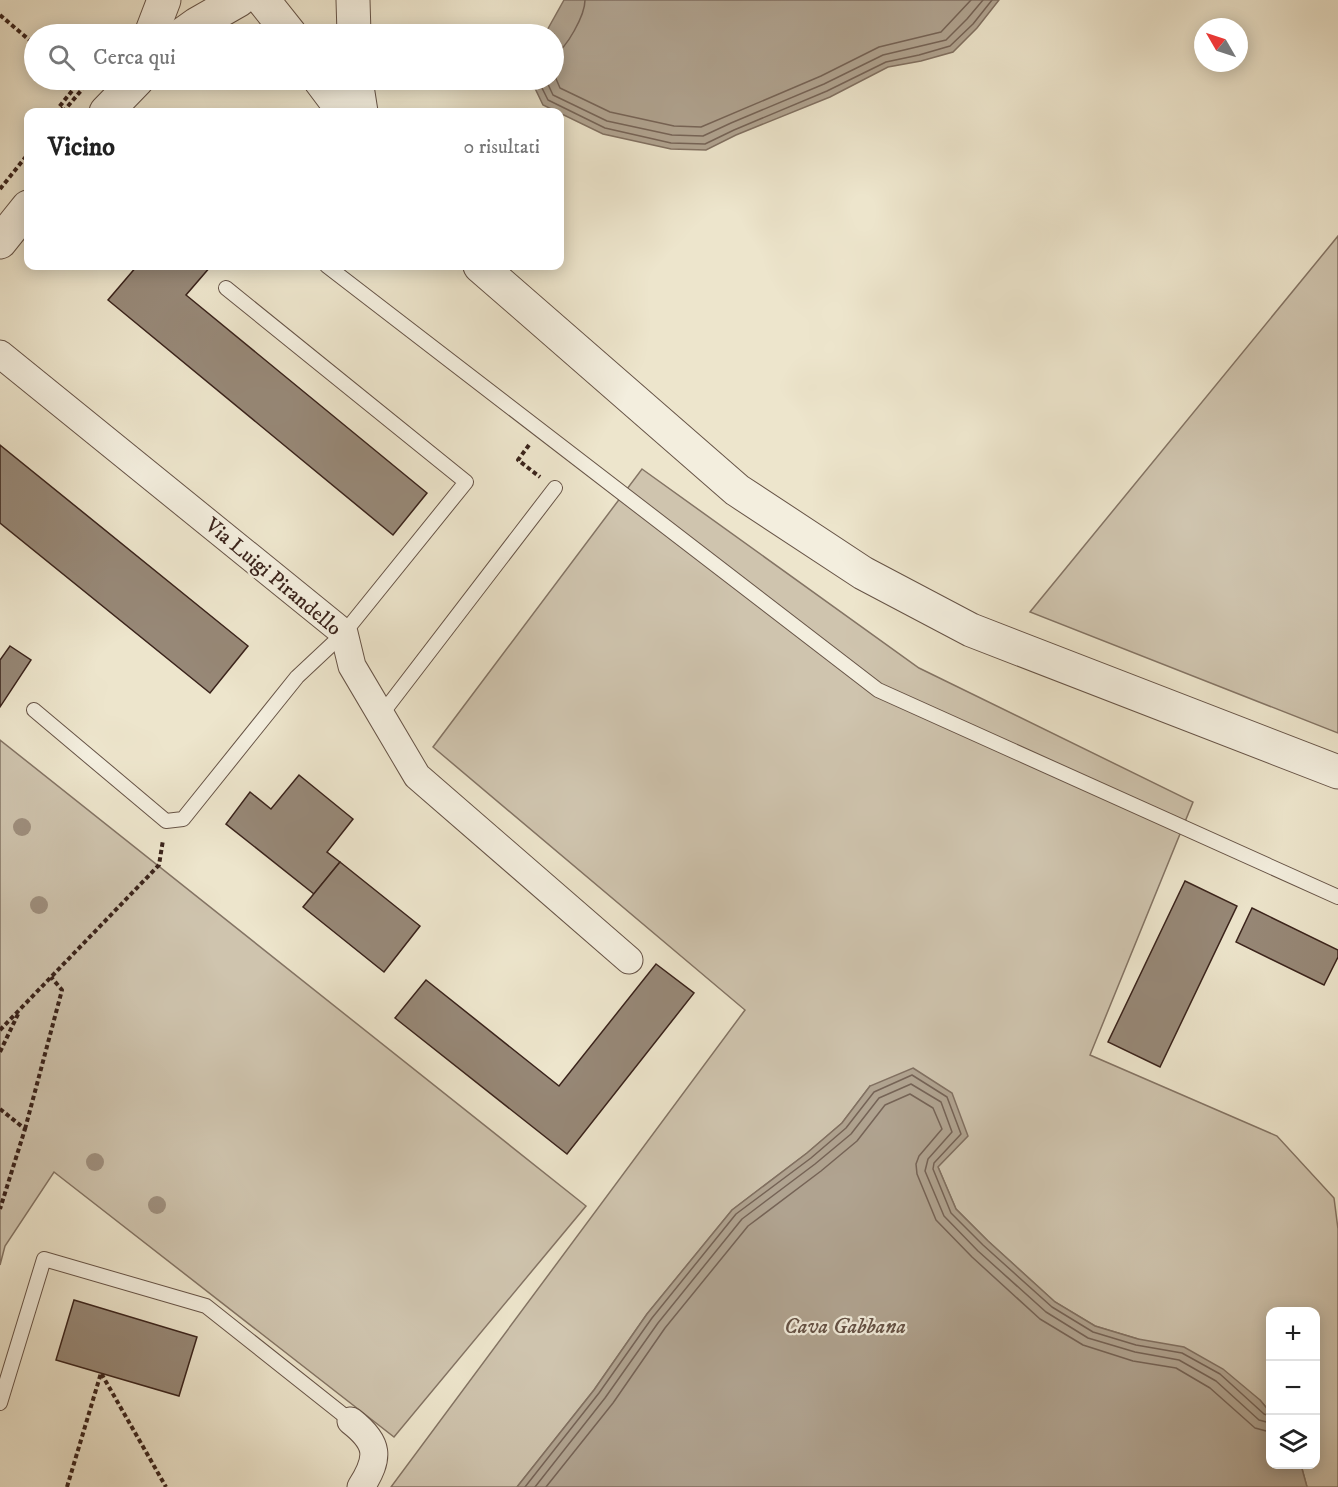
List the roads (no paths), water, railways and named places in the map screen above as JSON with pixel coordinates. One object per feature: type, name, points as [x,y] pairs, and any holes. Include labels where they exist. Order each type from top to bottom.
[{"type":"street","points":[[155,24],[164,0]]},
{"type":"street","points":[[197,24],[239,0]]},
{"type":"street","points":[[263,0],[282,24]]},
{"type":"street","points":[[353,0],[354,24]]},
{"type":"street","points":[[324,90],[340,108]]},
{"type":"street","points":[[358,90],[360,108]]},
{"type":"street","points":[[0,242],[24,212]]},
{"type":"street","points":[[485,270],[737,490],[863,573],[971,630],[1338,772]]},
{"type":"street","name":"Via Luigi Pirandello","points":[[0,354],[344,633],[352,666],[417,776],[629,960]]},
{"type":"street","points":[[351,1421],[372,1441],[375,1458],[371,1471],[361,1487]]},
{"type":"lane","points":[[332,270],[878,690],[1338,897]]},
{"type":"lane","points":[[34,710],[166,821],[183,819],[297,677],[344,633],[466,482],[226,288]]},
{"type":"lane","points":[[381,715],[555,488]]},
{"type":"lane","points":[[0,1403],[44,1259],[206,1306],[351,1421]]},
{"type":"water","points":[[564,0],[999,0],[977,28],[953,52],[888,67],[830,97],[736,135],[706,150],[671,149],[603,134],[564,115],[564,108],[549,108],[543,105],[536,90],[564,90],[564,24],[551,24]]},
{"type":"water","name":"Cava Gabbana","points":[[913,1068],[952,1093],[968,1136],[938,1167],[956,1209],[1055,1302],[1095,1326],[1138,1339],[1184,1347],[1223,1369],[1266,1407],[1266,1469],[1302,1469],[1307,1487],[517,1487],[594,1390],[647,1314],[732,1210],[807,1153],[842,1123],[870,1086]]}]
